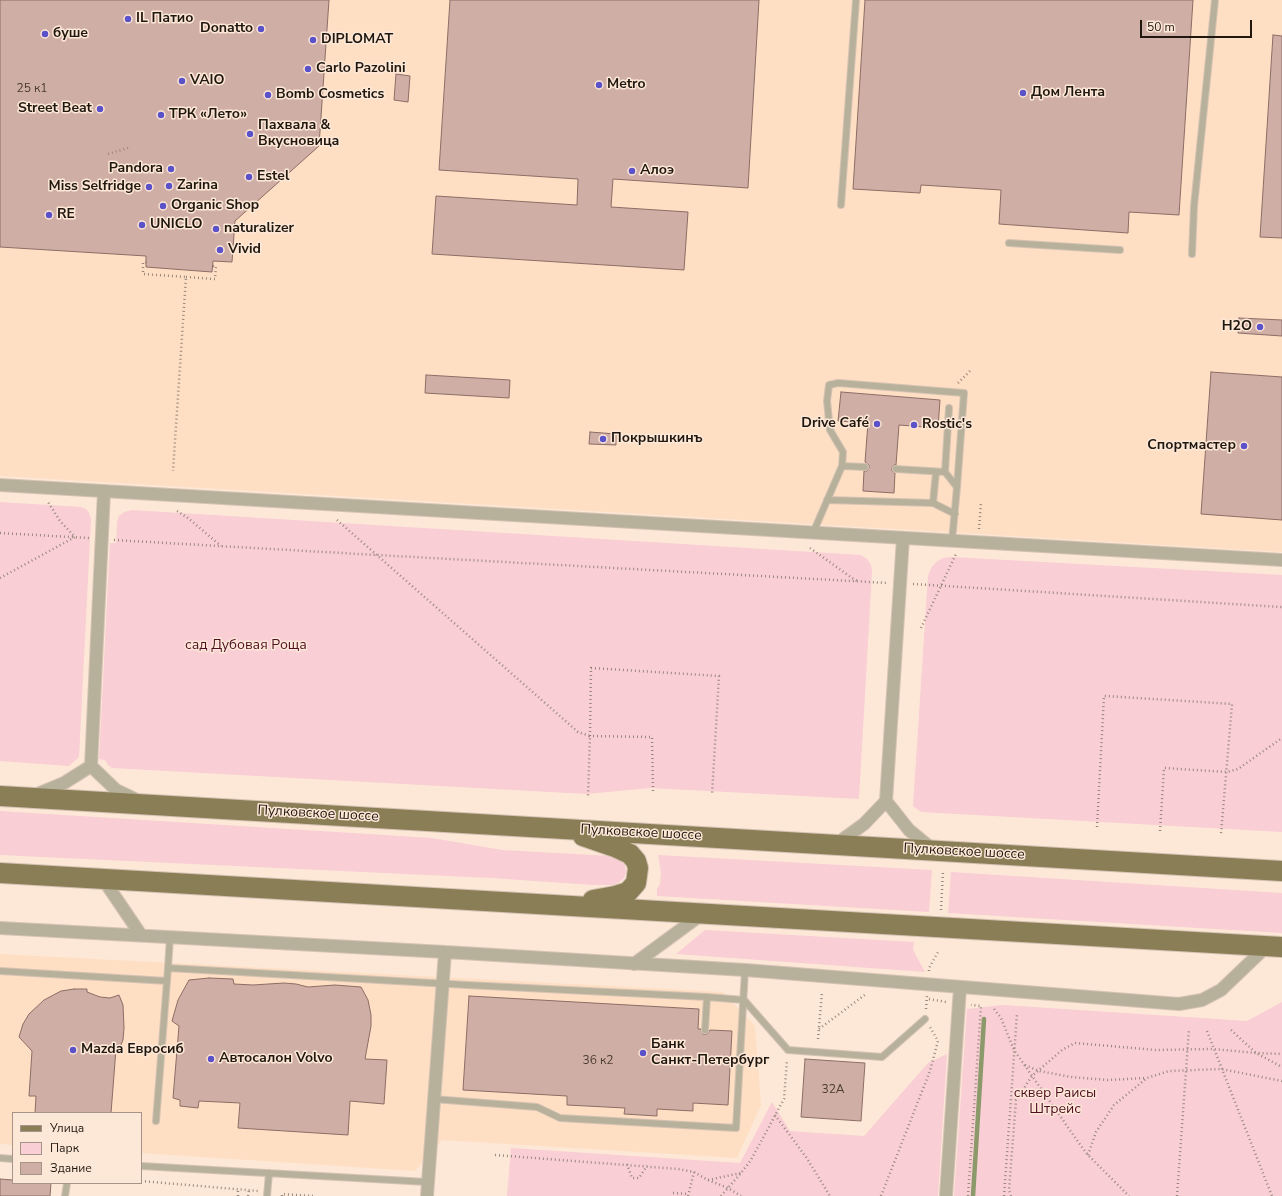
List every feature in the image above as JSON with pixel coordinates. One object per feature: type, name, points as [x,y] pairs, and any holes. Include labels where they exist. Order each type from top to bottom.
[{"type":"main road","name":"Пулковское шоссе","points":[[0,796],[1282,871]]},
{"type":"main road","points":[[563,828],[630,854],[636,861],[638,868],[636,883],[628,892],[570,906]]},
{"type":"main road","points":[[0,873],[1275,946]]},
{"type":"street","points":[[0,485],[1282,560]]},
{"type":"street","points":[[104,491],[91,766],[116,790],[145,804]]},
{"type":"street","points":[[835,845],[864,824],[886,801],[904,538]]},
{"type":"street","points":[[29,797],[64,783],[91,766]]},
{"type":"street","points":[[886,801],[909,830],[933,850]]},
{"type":"street","points":[[103,879],[141,936]]},
{"type":"street","points":[[634,964],[702,914]]},
{"type":"street","points":[[0,928],[745,970],[1179,1004],[1202,1000],[1221,990],[1275,946]]},
{"type":"street","points":[[427,1196],[445,952]]},
{"type":"street","points":[[946,1196],[960,987]]},
{"type":"lane","points":[[841,205],[856,0]]},
{"type":"lane","points":[[1192,254],[1194,206],[1214,0]]},
{"type":"lane","points":[[1009,243],[1120,250]]},
{"type":"lane","points":[[813,533],[842,466],[844,452],[830,430],[827,401],[829,386],[838,383],[964,393],[952,541]]},
{"type":"lane","points":[[949,408],[945,472],[957,487]]},
{"type":"lane","points":[[842,466],[865,467]]},
{"type":"lane","points":[[896,469],[945,472]]},
{"type":"lane","points":[[933,503],[936,472]]},
{"type":"lane","points":[[827,500],[933,503],[955,514]]},
{"type":"lane","points":[[156,1121],[170,937]]},
{"type":"lane","points":[[168,968],[744,1000],[788,1050],[882,1057],[925,1019]]},
{"type":"lane","points":[[433,1100],[536,1107],[560,1118],[736,1128],[745,970]]},
{"type":"lane","points":[[0,971],[167,981]]},
{"type":"lane","points":[[705,1030],[707,997]]},
{"type":"lane","points":[[0,1158],[12,1159]]},
{"type":"lane","points":[[142,1166],[427,1182]]},
{"type":"lane","points":[[268,1194],[269,1173]]},
{"type":"lane","points":[[66,1196],[67,1184]]},
{"type":"path","points":[[108,154],[131,147]]},
{"type":"path","points":[[146,262],[143,262],[143,274],[215,279],[216,266],[212,266]]},
{"type":"path","points":[[174,471],[186,277]]},
{"type":"path","points":[[48,502],[60,521],[75,537]]},
{"type":"path","points":[[177,511],[188,518],[221,546]]},
{"type":"path","points":[[336,520],[578,732],[590,736],[652,737],[653,791]]},
{"type":"path","points":[[0,533],[92,538]]},
{"type":"path","points":[[0,578],[75,537]]},
{"type":"path","points":[[112,540],[877,583]]},
{"type":"path","points":[[810,548],[860,582]]},
{"type":"path","points":[[921,628],[957,554]]},
{"type":"path","points":[[924,585],[1282,607]]},
{"type":"path","points":[[588,797],[591,668],[719,676],[712,795]]},
{"type":"path","points":[[1097,827],[1104,696],[1232,704],[1221,834]]},
{"type":"path","points":[[1160,831],[1164,768],[1227,772],[1238,770],[1282,738]]},
{"type":"path","points":[[940,913],[943,871]]},
{"type":"path","points":[[818,1039],[822,992]]},
{"type":"path","points":[[819,1029],[866,994]]},
{"type":"path","points":[[968,1196],[981,1006]]},
{"type":"path","points":[[994,1009],[1001,1018],[1014,1050],[1088,1155],[1129,1196]]},
{"type":"path","points":[[1004,1196],[1017,1014]]},
{"type":"path","points":[[881,1196],[930,1071],[938,1041],[925,1019]]},
{"type":"path","points":[[1176,1196],[1189,1029]]},
{"type":"path","points":[[1231,1030],[1240,1040],[1256,1053],[1282,1067]]},
{"type":"path","points":[[1207,1031],[1272,1196]]},
{"type":"path","points":[[1011,1196],[1009,1190],[1016,1100],[1032,1076],[1062,1050],[1075,1043],[1156,1050],[1213,1049],[1282,1054]]},
{"type":"path","points":[[721,1196],[741,1174],[751,1160],[784,1099],[788,1050]]},
{"type":"path","points":[[1024,1065],[1039,1071],[1071,1077],[1108,1080],[1147,1078],[1169,1071],[1186,1069],[1221,1069],[1282,1081]]},
{"type":"path","points":[[1088,1155],[1096,1132],[1114,1105],[1147,1078]]},
{"type":"path","points":[[775,1115],[806,1158],[830,1196]]},
{"type":"path","points":[[495,1155],[678,1169],[694,1172],[708,1180],[728,1188],[741,1196]]},
{"type":"path","points":[[627,1164],[632,1178],[639,1178],[647,1166]]},
{"type":"path","points":[[673,1193],[688,1195],[694,1172]]},
{"type":"path","points":[[708,1180],[741,1174]]},
{"type":"path","points":[[142,1181],[249,1190],[268,1194],[313,1196]]},
{"type":"path","points":[[238,1189],[238,1196]]},
{"type":"path","points":[[248,1196],[249,1190]]},
{"type":"shaded area","points":[[0,0],[1282,0],[1282,552],[0,476]]},
{"type":"shaded area","points":[[0,954],[723,992],[755,1026],[761,1105],[737,1158],[442,1140],[415,1171],[142,1153],[142,1112],[12,1112],[12,1145],[0,1144]]},
{"type":"green space","points":[[0,502],[81,507],[86,509],[91,519],[79,757],[69,766],[0,761]]},
{"type":"green space","name":"сад Дубовая Роща","points":[[132,510],[861,555],[867,559],[871,565],[872,572],[859,799],[651,788],[586,794],[112,768],[105,760],[99,759],[110,543],[116,543],[117,522],[119,516],[124,512]]},
{"type":"green space","points":[[951,557],[1282,575],[1282,832],[921,812],[913,806],[928,576],[931,568],[936,562],[943,558]]},
{"type":"green space","points":[[0,811],[432,838],[502,850],[612,856],[623,862],[626,873],[624,878],[613,885],[593,885],[491,878],[0,855]]},
{"type":"green space","points":[[658,855],[932,870],[929,912],[657,896],[661,872]]},
{"type":"green space","points":[[951,872],[1282,893],[1282,933],[948,913]]},
{"type":"green space","points":[[705,930],[914,942],[913,950],[925,972],[676,954]]},
{"type":"green space","name":"сквер Раисы Штрейс","points":[[1282,1002],[1282,1196],[954,1196],[967,1009],[1003,1005],[1247,1021]]},
{"type":"green space","points":[[947,1054],[938,1196],[507,1196],[511,1148],[740,1163],[772,1102],[790,1131],[864,1136],[928,1063]]},
{"type":"building","name":"ТРК «Лето»","points":[[0,0],[329,0],[319,146],[235,221],[232,262],[213,261],[212,272],[146,267],[146,256],[0,247]]},
{"type":"building","name":"Metro","points":[[450,0],[759,0],[748,188],[613,179],[611,207],[688,212],[684,270],[432,254],[436,196],[577,205],[578,179],[439,170]]},
{"type":"building","name":"Дом Лента","points":[[865,0],[1193,0],[1179,215],[1129,212],[1128,233],[999,224],[1001,190],[921,185],[920,193],[853,189]]},
{"type":"building","points":[[1273,35],[1282,36],[1282,238],[1260,237]]},
{"type":"building","points":[[396,74],[410,76],[408,102],[394,100]]},
{"type":"building","name":"H2O","points":[[1239,318],[1282,320],[1282,336],[1238,333]]},
{"type":"building","name":"Спортмастер","points":[[1211,372],[1282,377],[1282,520],[1201,514]]},
{"type":"building","points":[[426,375],[510,380],[509,398],[425,393]]},
{"type":"building","points":[[841,392],[940,400],[938,428],[899,425],[896,465],[892,468],[892,471],[895,473],[894,493],[863,491],[864,471],[867,471],[869,468],[869,465],[865,462],[868,423],[838,421]]},
{"type":"building","name":"Покрышкинъ","points":[[590,432],[616,434],[616,445],[589,444]]},
{"type":"building","points":[[209,978],[233,979],[234,984],[253,985],[284,983],[308,987],[335,985],[361,987],[368,1000],[371,1015],[371,1026],[365,1059],[387,1060],[384,1104],[350,1101],[348,1135],[238,1128],[240,1103],[199,1101],[198,1108],[180,1106],[180,1100],[173,1098],[179,1026],[172,1021],[178,1000],[189,980]]},
{"type":"building","name":"Mazda Евросиб","points":[[87,989],[87,992],[100,997],[110,998],[119,995],[123,1005],[124,1028],[123,1040],[119,1049],[116,1049],[111,1112],[35,1112],[36,1096],[29,1096],[32,1051],[19,1037],[23,1024],[29,1014],[44,1000],[61,991]]},
{"type":"building","points":[[469,996],[699,1009],[698,1029],[701,1029],[703,1034],[707,1034],[710,1030],[732,1031],[728,1105],[693,1103],[693,1111],[657,1109],[657,1116],[624,1114],[625,1108],[567,1105],[567,1096],[463,1090]]},
{"type":"building","points":[[805,1059],[865,1063],[861,1121],[801,1117]]},
{"type":"building","points":[[0,1179],[12,1180],[12,1184],[51,1184],[50,1196],[0,1196]]},
{"type":"waterway","points":[[973,1196],[984,1019]]},
{"type":"place","name":"IL Патио","points":[[128,19]]},
{"type":"place","name":"Donatto","points":[[261,29]]},
{"type":"place","name":"буше","points":[[45,34]]},
{"type":"place","name":"DIPLOMAT","points":[[313,40]]},
{"type":"place","name":"Carlo Pazolini","points":[[308,69]]},
{"type":"place","name":"VAIO","points":[[182,81]]},
{"type":"place","name":"Metro","points":[[599,85]]},
{"type":"place","name":"Дом Лента","points":[[1023,93]]},
{"type":"place","name":"Bomb Cosmetics","points":[[268,95]]},
{"type":"place","name":"Street Beat","points":[[100,109]]},
{"type":"place","name":"ТРК «Лето»","points":[[161,115]]},
{"type":"place","name":"Пахвала & Вкусновица","points":[[250,134]]},
{"type":"place","name":"Pandora","points":[[171,169]]},
{"type":"place","name":"Алоэ","points":[[632,171]]},
{"type":"place","name":"Estel","points":[[249,177]]},
{"type":"place","name":"Zarina","points":[[169,186]]},
{"type":"place","name":"Miss Selfridge","points":[[149,187]]},
{"type":"place","name":"Organic Shop","points":[[163,206]]},
{"type":"place","name":"RE","points":[[49,215]]},
{"type":"place","name":"UNICLO","points":[[142,225]]},
{"type":"place","name":"naturalizer","points":[[216,229]]},
{"type":"place","name":"Vivid","points":[[220,250]]},
{"type":"place","name":"H2O","points":[[1260,327]]},
{"type":"place","name":"Drive Café","points":[[877,424]]},
{"type":"place","name":"Rostic's","points":[[914,425]]},
{"type":"place","name":"Покрышкинъ","points":[[603,439]]},
{"type":"place","name":"Спортмастер","points":[[1244,446]]},
{"type":"place","name":"Mazda Евросиб","points":[[73,1050]]},
{"type":"place","name":"Банк Санкт-Петербург","points":[[643,1053]]},
{"type":"place","name":"Автосалон Volvo","points":[[211,1059]]}]
